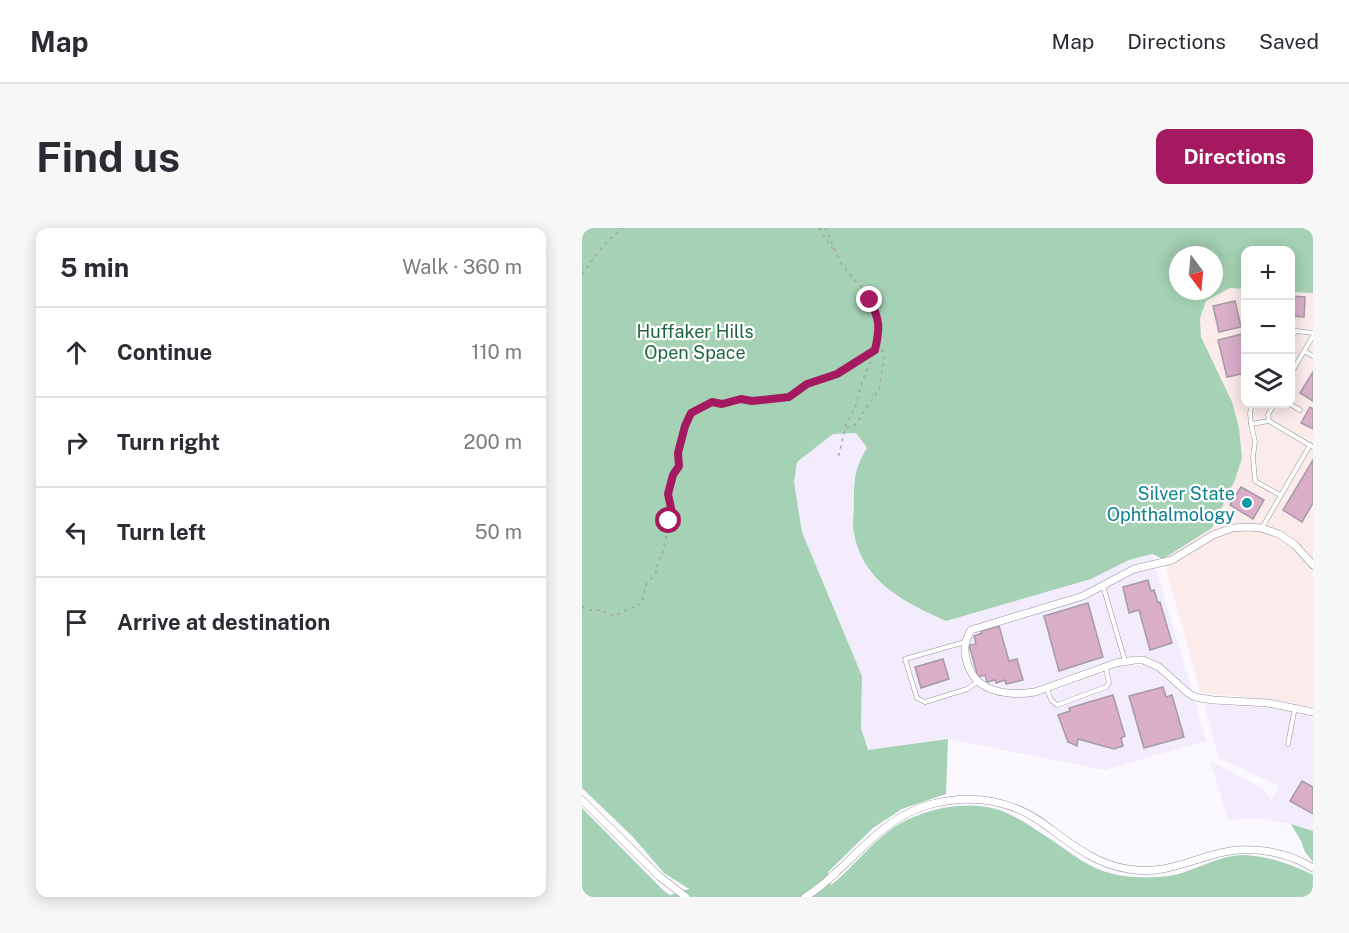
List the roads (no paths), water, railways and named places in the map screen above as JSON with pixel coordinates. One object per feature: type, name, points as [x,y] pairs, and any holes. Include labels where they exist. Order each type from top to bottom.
[{"type":"street","points":[[1313,565],[1295,545],[1279,534],[1261,528],[1248,527],[1221,531],[1172,560],[1134,569],[1083,596],[971,630],[964,642],[966,661],[977,682],[984,687],[1002,692],[1022,694],[1047,688],[1125,661],[1143,660],[1160,667],[1188,693],[1203,699],[1253,701],[1313,712]]},
{"type":"street","points":[[805,897],[822,885],[875,835],[897,818],[933,804],[965,799],[996,802],[1022,811],[1098,861],[1121,868],[1161,870],[1229,851],[1253,850],[1294,859],[1313,868]]},
{"type":"street","points":[[582,800],[660,877],[686,897]]},
{"type":"lane","points":[[1295,330],[1313,334],[1295,366]]},
{"type":"lane","points":[[1304,351],[1313,356]]},
{"type":"lane","points":[[1295,407],[1300,410]]},
{"type":"lane","points":[[1251,408],[1251,424],[1256,442],[1253,456],[1255,481],[1280,495]]},
{"type":"lane","points":[[1269,421],[1268,415],[1272,408]]},
{"type":"lane","points":[[1251,424],[1269,421],[1311,446],[1261,528]]},
{"type":"lane","points":[[1103,585],[1125,661]]},
{"type":"lane","points":[[964,642],[905,659],[917,698],[925,702],[967,689],[977,682]]},
{"type":"lane","points":[[1047,688],[1051,700],[1057,705],[1106,687],[1109,683],[1105,667]]},
{"type":"lane","points":[[1288,744],[1295,707]]},
{"type":"place","name":"Silver State Ophthalmology","points":[[1247,503]]},
{"type":"park label","name":"Huffaker Hills Open Space","points":[[695,341]]}]
